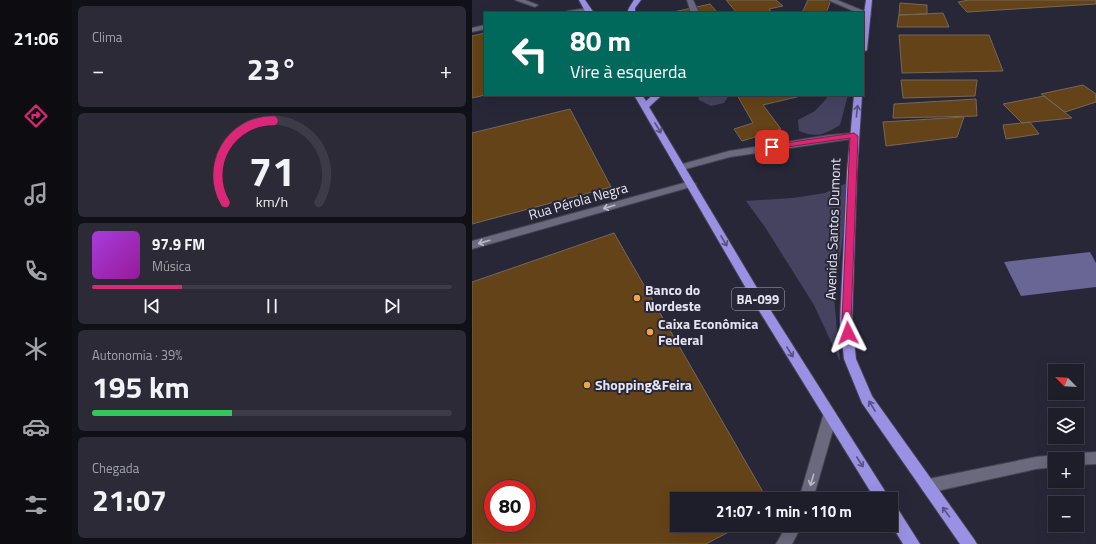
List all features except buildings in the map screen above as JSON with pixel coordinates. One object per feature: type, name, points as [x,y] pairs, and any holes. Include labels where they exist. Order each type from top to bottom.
[{"type":"highway","points":[[582,0],[589,12]]},
{"type":"highway","points":[[631,12],[632,8],[638,0]]},
{"type":"highway","points":[[864,41],[869,0]]},
{"type":"highway","name":"BA-099","points":[[639,96],[682,167],[762,306],[879,492]]},
{"type":"highway","points":[[645,106],[657,96]]},
{"type":"highway","name":"Avenida Santos Dumont","points":[[858,96],[854,136],[846,321],[850,359],[867,399],[969,544]]},
{"type":"highway","points":[[898,522],[912,544]]},
{"type":"street","points":[[518,0],[535,3]]},
{"type":"street","points":[[690,0],[695,12]]},
{"type":"street","points":[[831,0],[862,12]]},
{"type":"street","points":[[472,30],[484,28]]},
{"type":"street","points":[[682,167],[729,154],[830,138],[854,136]]},
{"type":"street","name":"Rua Pérola Negra","points":[[472,246],[691,184]]},
{"type":"street","points":[[808,492],[830,416]]},
{"type":"street","points":[[1084,459],[1096,458]]},
{"type":"street","points":[[928,486],[1048,462]]},
{"type":"street","points":[[784,544],[791,532]]},
{"type":"shaded area","points":[[698,96],[728,96],[724,103],[711,106],[699,100]]},
{"type":"shaded area","points":[[826,96],[848,96],[840,125],[825,133],[816,135],[799,131],[798,120],[815,111],[827,98]]},
{"type":"shaded area","points":[[851,181],[834,298],[840,361],[814,305],[765,227],[746,201],[793,198],[825,193]]},
{"type":"shaded area","points":[[1090,252],[1096,263],[1096,287],[1021,296],[1004,262]]},
{"type":"place","name":"Banco do Nordeste","points":[[637,298]]},
{"type":"place","name":"Caixa Econômica Federal","points":[[650,332]]},
{"type":"place","name":"Shopping&Feira","points":[[587,385]]},
{"type":"route","points":[[772,147],[830,138],[854,136],[846,321],[848,333]]}]
